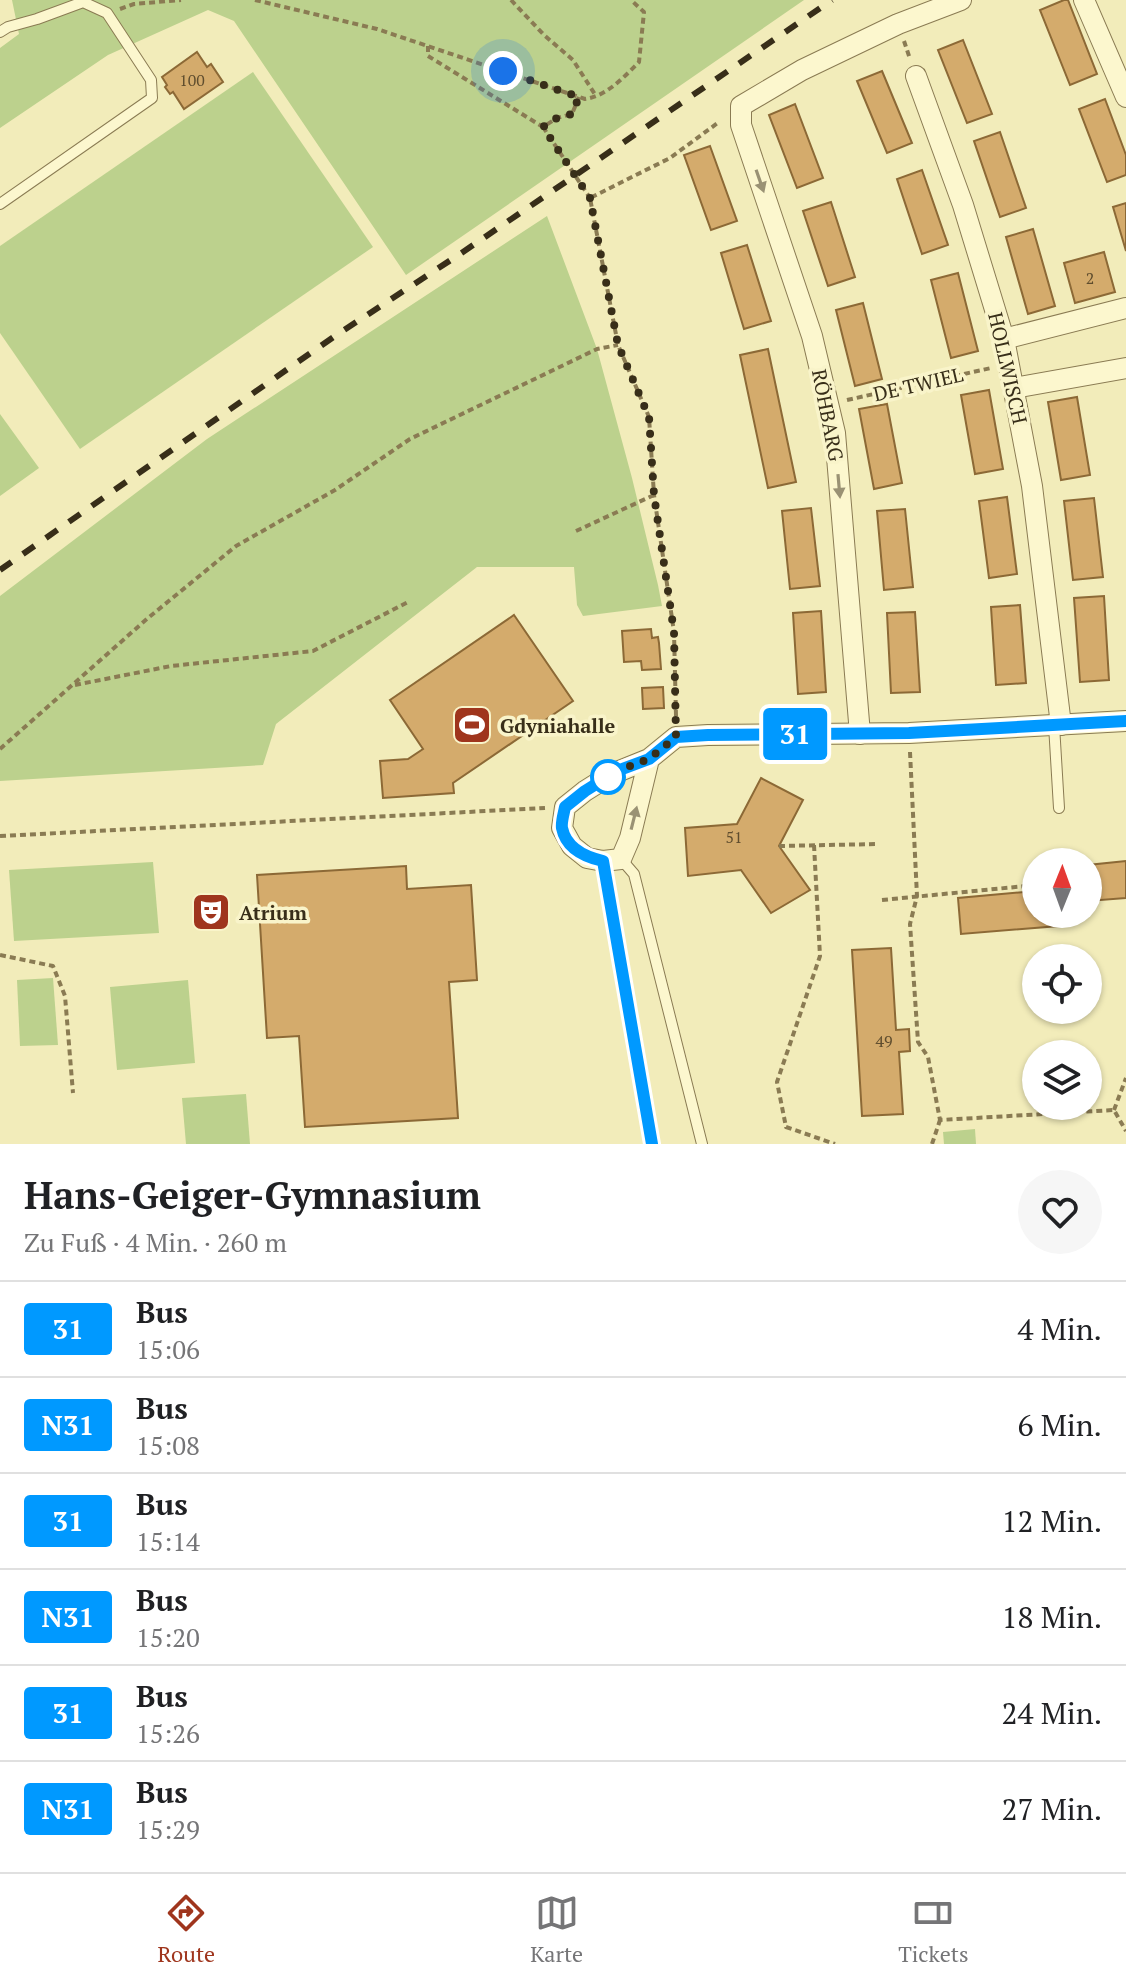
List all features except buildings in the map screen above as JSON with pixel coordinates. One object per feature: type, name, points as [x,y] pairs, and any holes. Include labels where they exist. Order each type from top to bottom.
[{"type":"street","points":[[741,106],[802,70],[898,24],[961,0]]},
{"type":"street","points":[[1084,0],[1126,97]]},
{"type":"street","name":"HOLLWISCH","points":[[916,76],[963,205],[1004,339],[1032,486],[1057,725]]},
{"type":"street","name":"RÖHBARG","points":[[741,106],[741,125],[812,336],[835,433],[860,734]]},
{"type":"street","points":[[1004,339],[1126,308]]},
{"type":"street","points":[[1014,388],[1126,368]]},
{"type":"street","points":[[649,759],[630,838],[612,860],[587,858],[572,846],[562,828],[565,807],[617,771],[649,759],[676,737],[909,733],[1126,721]]},
{"type":"lane","points":[[0,32],[83,2],[107,13],[151,80],[152,98],[0,204]]},
{"type":"lane","points":[[1057,725],[1059,808]]},
{"type":"lane","points":[[612,860],[652,1144]]},
{"type":"lane","points":[[612,860],[634,874],[702,1144]]},
{"type":"path","points":[[107,13],[134,4],[181,0]]},
{"type":"path","points":[[255,0],[377,29],[585,99],[597,97],[639,62],[644,12],[631,0]]},
{"type":"path","points":[[511,0],[573,60],[597,97]]},
{"type":"path","points":[[898,24],[916,76]]},
{"type":"path","points":[[428,46],[428,56],[543,127],[590,198],[618,345],[649,417],[654,495],[674,632],[676,737]]},
{"type":"path","points":[[543,127],[557,118],[572,114],[579,97]]},
{"type":"path","points":[[590,198],[670,158],[741,106]]},
{"type":"path","points":[[0,749],[148,618],[236,546],[335,490],[410,439],[597,349],[618,345]]},
{"type":"path","name":"DE TWIEL","points":[[828,405],[1008,363]]},
{"type":"path","points":[[576,531],[654,495]]},
{"type":"path","points":[[72,686],[171,666],[313,651],[410,601]]},
{"type":"path","points":[[909,733],[917,896],[910,924],[918,1042],[928,1057],[940,1120],[932,1144]]},
{"type":"path","points":[[0,836],[565,807]]},
{"type":"path","points":[[779,846],[878,844]]},
{"type":"path","points":[[814,845],[820,956],[777,1082],[786,1127],[835,1144]]},
{"type":"path","points":[[882,900],[1022,886]]},
{"type":"path","points":[[0,955],[53,966],[65,996],[73,1093]]},
{"type":"path","points":[[1114,1110],[1126,1078]]},
{"type":"path","points":[[940,1120],[1114,1110]]},
{"type":"path","points":[[1114,1110],[1126,1131]]},
{"type":"green space","points":[[12,0],[804,0],[406,275],[234,21],[208,10],[108,55],[0,128],[0,48],[19,34]]},
{"type":"green space","points":[[253,72],[373,247],[80,449],[0,333],[0,246]]},
{"type":"green space","points":[[547,216],[597,349],[662,606],[583,616],[577,605],[574,567],[477,567],[276,724],[263,765],[0,781],[0,596],[207,439]]},
{"type":"green space","points":[[0,414],[39,468],[0,496]]},
{"type":"green space","points":[[153,862],[159,933],[14,941],[9,870]]},
{"type":"green space","points":[[53,978],[58,1045],[20,1046],[17,980]]},
{"type":"green space","points":[[188,980],[195,1063],[117,1070],[110,987]]},
{"type":"green space","points":[[246,1094],[250,1144],[186,1144],[182,1098]]},
{"type":"green space","points":[[975,1129],[976,1144],[944,1144],[943,1132]]},
{"type":"railway","points":[[0,570],[335,336],[832,0]]},
{"type":"bus line","name":"31","points":[[652,1144],[603,861],[587,858],[572,846],[562,828],[565,807],[617,771],[649,759],[676,737],[909,733],[1126,721]]},
{"type":"place","name":"Gdyniahalle","points":[[472,725]]},
{"type":"place","name":"Atrium","points":[[211,912]]},
{"type":"route","points":[[503,71],[579,97],[572,114],[557,118],[543,127],[590,198],[618,345],[649,417],[654,495],[674,632],[676,737],[649,759],[608,777]]}]
